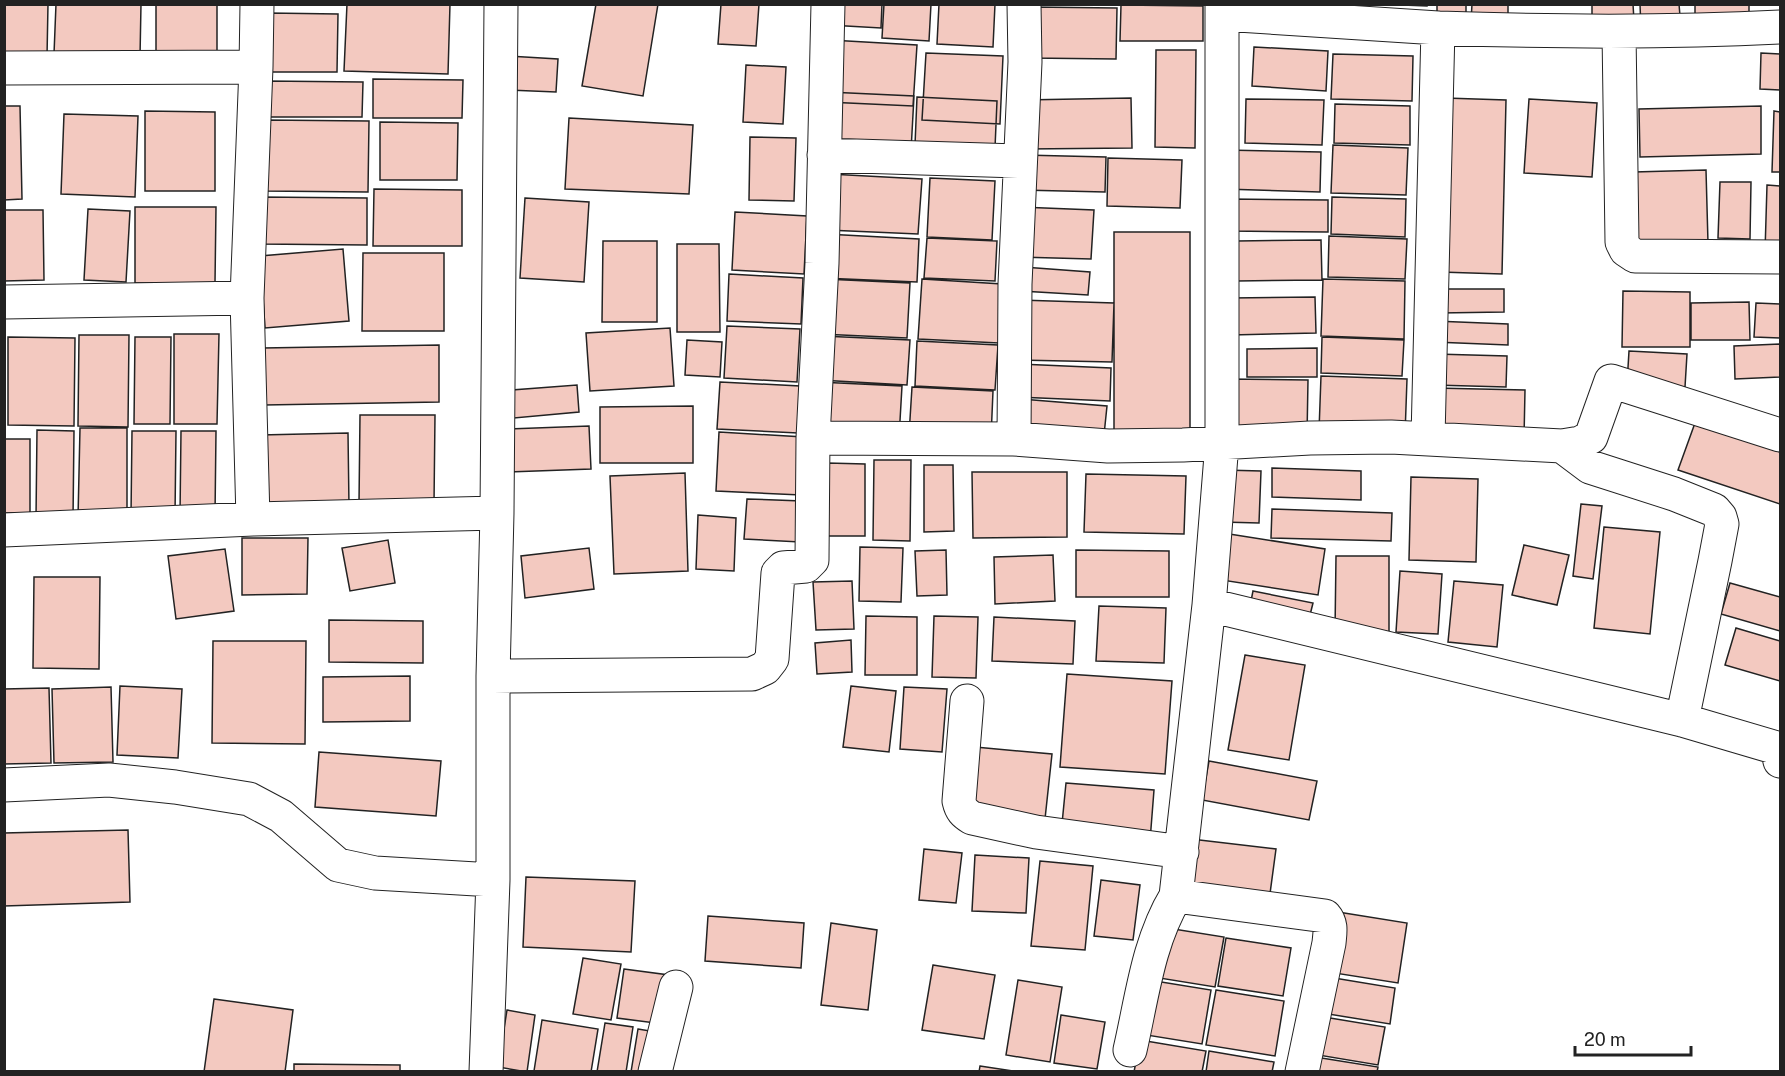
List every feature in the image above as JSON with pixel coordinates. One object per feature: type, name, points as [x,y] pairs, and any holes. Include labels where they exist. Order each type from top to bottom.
[{"type":"street","points":[[253,519],[247,298],[257,4]]},
{"type":"street","points":[[486,1071],[493,880],[493,676],[497,513],[501,4]]},
{"type":"street","points":[[493,676],[752,674],[765,669],[772,659],[778,573],[783,568],[806,566],[812,560],[813,438],[822,263],[828,4]]},
{"type":"street","points":[[1014,439],[1015,284],[1024,62],[1024,4]]},
{"type":"street","points":[[1130,1050],[1154,942],[1164,916],[1176,896],[1209,605],[1222,443],[1222,9],[1438,28],[1619,32],[1780,27]]},
{"type":"street","points":[[1428,438],[1438,28]]},
{"type":"street","points":[[1619,32],[1619,156],[1624,247],[1635,256],[1780,257]]},
{"type":"street","points":[[4,68],[256,67]]},
{"type":"street","points":[[824,155],[1019,160]]},
{"type":"street","points":[[4,302],[247,298]]},
{"type":"street","points":[[813,438],[1014,439],[1108,446],[1310,438],[1428,438],[1562,446],[1580,444],[1591,437],[1611,381],[1780,435]]},
{"type":"street","points":[[1562,446],[1590,467],[1674,494],[1714,510],[1720,517],[1722,524],[1682,720]]},
{"type":"street","points":[[4,531],[253,519],[497,513]]},
{"type":"street","points":[[1209,605],[1682,720],[1777,748],[1780,761]]},
{"type":"street","points":[[967,700],[959,801],[965,814],[972,818],[1036,832],[1182,852]]},
{"type":"street","points":[[4,785],[109,780],[175,787],[249,799],[281,816],[338,865],[375,873],[493,880]]},
{"type":"street","points":[[1176,896],[1325,915],[1329,921],[1329,943],[1302,1071]]},
{"type":"street","points":[[655,1071],[676,987]]},
{"type":"building","points":[[4,4],[48,4],[47,57],[4,56]]},
{"type":"building","points":[[56,4],[141,4],[140,57],[54,54]]},
{"type":"building","points":[[156,4],[217,4],[217,61],[156,61]]},
{"type":"building","points":[[347,4],[450,4],[448,74],[344,71]]},
{"type":"building","points":[[596,4],[658,4],[643,96],[582,86]]},
{"type":"building","points":[[721,4],[759,4],[756,46],[718,44]]},
{"type":"building","points":[[830,4],[882,4],[881,28],[829,25]]},
{"type":"building","points":[[884,4],[931,4],[929,41],[882,38]]},
{"type":"building","points":[[939,4],[995,4],[993,47],[937,44]]},
{"type":"building","points":[[1376,4],[1427,4],[1427,6]]},
{"type":"building","points":[[1437,4],[1466,4],[1466,18],[1437,19]]},
{"type":"building","points":[[1472,4],[1508,4],[1508,23],[1471,22]]},
{"type":"building","points":[[1592,4],[1633,4],[1634,21],[1592,22]]},
{"type":"building","points":[[1640,4],[1679,4],[1681,28],[1641,30]]},
{"type":"building","points":[[1695,4],[1749,4],[1749,27],[1695,27]]},
{"type":"building","points":[[1121,5],[1203,6],[1203,41],[1120,41]]},
{"type":"building","points":[[1030,7],[1117,8],[1116,59],[1029,58]]},
{"type":"building","points":[[268,13],[338,14],[337,72],[267,72]]},
{"type":"building","points":[[830,40],[917,45],[913,106],[827,102]]},
{"type":"building","points":[[1254,47],[1328,51],[1326,91],[1252,86]]},
{"type":"building","points":[[1156,50],[1196,50],[1195,148],[1155,147]]},
{"type":"building","points":[[926,53],[1003,56],[1000,124],[922,120]]},
{"type":"building","points":[[1761,53],[1780,54],[1780,90],[1760,89]]},
{"type":"building","points":[[1333,54],[1413,56],[1412,101],[1331,99]]},
{"type":"building","points":[[508,56],[558,59],[556,92],[506,90]]},
{"type":"building","points":[[746,65],[786,67],[783,124],[743,122]]},
{"type":"building","points":[[373,79],[463,80],[462,118],[373,118]]},
{"type":"building","points":[[265,81],[363,82],[362,117],[265,117]]},
{"type":"building","points":[[828,92],[914,96],[911,151],[825,147]]},
{"type":"building","points":[[917,97],[997,101],[995,148],[915,145]]},
{"type":"building","points":[[1131,98],[1132,148],[1025,149],[1023,100]]},
{"type":"building","points":[[1445,98],[1506,100],[1502,274],[1440,272]]},
{"type":"building","points":[[1246,99],[1324,100],[1322,145],[1245,143]]},
{"type":"building","points":[[1529,99],[1597,103],[1592,177],[1524,173]]},
{"type":"building","points":[[1335,104],[1410,106],[1410,145],[1334,143]]},
{"type":"building","points":[[4,106],[20,106],[22,199],[4,200]]},
{"type":"building","points":[[1761,106],[1761,154],[1640,157],[1639,109]]},
{"type":"building","points":[[145,111],[215,112],[215,191],[145,191]]},
{"type":"building","points":[[1774,111],[1780,112],[1780,172],[1772,172]]},
{"type":"building","points":[[64,114],[138,116],[135,197],[61,194]]},
{"type":"building","points":[[569,118],[693,125],[689,194],[565,189]]},
{"type":"building","points":[[264,120],[369,121],[368,192],[263,191]]},
{"type":"building","points":[[380,122],[458,123],[457,180],[380,180]]},
{"type":"building","points":[[750,137],[796,138],[794,201],[749,200]]},
{"type":"building","points":[[1333,145],[1408,148],[1406,195],[1331,193]]},
{"type":"building","points":[[1225,150],[1321,152],[1320,192],[1224,189]]},
{"type":"building","points":[[1023,155],[1106,157],[1105,192],[1021,190]]},
{"type":"building","points":[[1108,158],[1182,160],[1180,208],[1107,206]]},
{"type":"building","points":[[1706,170],[1708,243],[1636,245],[1634,172]]},
{"type":"building","points":[[829,174],[922,179],[918,234],[827,230]]},
{"type":"building","points":[[930,178],[995,181],[992,240],[927,237]]},
{"type":"building","points":[[1720,182],[1751,182],[1750,239],[1718,238]]},
{"type":"building","points":[[1767,185],[1780,186],[1780,252],[1765,252]]},
{"type":"building","points":[[374,189],[462,190],[462,246],[373,246]]},
{"type":"building","points":[[259,197],[367,198],[367,245],[258,244]]},
{"type":"building","points":[[1332,197],[1406,199],[1405,237],[1331,234]]},
{"type":"building","points":[[525,198],[589,202],[584,282],[520,278]]},
{"type":"building","points":[[1228,199],[1328,200],[1328,232],[1228,231]]},
{"type":"building","points":[[135,207],[216,207],[215,283],[135,283]]},
{"type":"building","points":[[1020,207],[1094,210],[1091,259],[1018,257]]},
{"type":"building","points":[[88,209],[130,211],[126,282],[84,280]]},
{"type":"building","points":[[4,210],[43,210],[44,280],[4,281]]},
{"type":"building","points":[[735,212],[807,216],[804,274],[732,270]]},
{"type":"building","points":[[1114,232],[1190,232],[1190,441],[1114,441]]},
{"type":"building","points":[[825,234],[919,239],[917,282],[822,278]]},
{"type":"building","points":[[1329,236],[1407,239],[1405,279],[1328,277]]},
{"type":"building","points":[[927,238],[997,241],[995,281],[924,278]]},
{"type":"building","points":[[1321,240],[1322,280],[1237,281],[1237,241]]},
{"type":"building","points":[[603,241],[657,241],[657,322],[602,322]]},
{"type":"building","points":[[677,244],[719,244],[720,332],[677,332]]},
{"type":"building","points":[[343,249],[349,321],[265,328],[260,256]]},
{"type":"building","points":[[363,253],[444,253],[444,331],[362,331]]},
{"type":"building","points":[[1023,267],[1090,272],[1088,295],[1021,291]]},
{"type":"building","points":[[729,274],[803,278],[801,324],[727,321]]},
{"type":"building","points":[[824,279],[910,283],[907,338],[820,334]]},
{"type":"building","points":[[922,279],[1002,284],[999,343],[918,339]]},
{"type":"building","points":[[1323,279],[1405,281],[1404,339],[1321,336]]},
{"type":"building","points":[[1438,289],[1504,289],[1504,312],[1439,313]]},
{"type":"building","points":[[1623,291],[1690,292],[1690,347],[1622,347]]},
{"type":"building","points":[[1315,297],[1316,333],[1231,335],[1230,298]]},
{"type":"building","points":[[1019,300],[1114,303],[1112,362],[1018,360]]},
{"type":"building","points":[[1749,302],[1750,340],[1691,340],[1691,303]]},
{"type":"building","points":[[1756,303],[1780,304],[1780,338],[1754,337]]},
{"type":"building","points":[[1434,321],[1508,324],[1508,345],[1434,342]]},
{"type":"building","points":[[727,326],[800,329],[797,382],[724,378]]},
{"type":"building","points":[[670,328],[674,386],[590,391],[586,333]]},
{"type":"building","points":[[174,334],[219,334],[217,424],[174,424]]},
{"type":"building","points":[[79,335],[129,335],[128,427],[78,426]]},
{"type":"building","points":[[822,336],[910,340],[907,385],[819,380]]},
{"type":"building","points":[[8,337],[75,338],[74,426],[8,425]]},
{"type":"building","points":[[135,337],[171,337],[170,424],[134,424]]},
{"type":"building","points":[[1322,337],[1404,340],[1402,376],[1321,373]]},
{"type":"building","points":[[687,340],[722,342],[720,377],[685,375]]},
{"type":"building","points":[[917,341],[998,345],[995,390],[915,386]]},
{"type":"building","points":[[1780,344],[1780,377],[1735,379],[1734,346]]},
{"type":"building","points":[[439,345],[439,402],[264,405],[263,348]]},
{"type":"building","points":[[1317,348],[1317,377],[1247,377],[1247,349]]},
{"type":"building","points":[[1629,351],[1687,354],[1685,387],[1627,384]]},
{"type":"building","points":[[1435,354],[1507,356],[1506,387],[1434,385]]},
{"type":"building","points":[[1019,364],[1111,368],[1110,401],[1017,397]]},
{"type":"building","points":[[1321,376],[1407,379],[1405,435],[1319,431]]},
{"type":"building","points":[[1225,379],[1308,380],[1307,436],[1223,434]]},
{"type":"building","points":[[720,382],[800,386],[798,433],[717,429]]},
{"type":"building","points":[[818,382],[902,386],[899,438],[815,434]]},
{"type":"building","points":[[577,385],[579,412],[514,418],[512,390]]},
{"type":"building","points":[[912,387],[993,391],[991,438],[909,435]]},
{"type":"building","points":[[1434,388],[1525,390],[1524,438],[1432,436]]},
{"type":"building","points":[[1021,399],[1107,406],[1104,435],[1018,428]]},
{"type":"building","points":[[693,406],[693,463],[600,463],[600,407]]},
{"type":"building","points":[[360,415],[435,415],[434,504],[359,504]]},
{"type":"building","points":[[1695,423],[1780,452],[1780,504],[1678,470]]},
{"type":"building","points":[[589,426],[591,469],[506,472],[505,429]]},
{"type":"building","points":[[80,428],[127,428],[127,518],[78,518]]},
{"type":"building","points":[[37,430],[74,431],[73,519],[36,518]]},
{"type":"building","points":[[132,431],[176,431],[175,516],[131,516]]},
{"type":"building","points":[[181,431],[216,431],[215,516],[180,516]]},
{"type":"building","points":[[719,432],[804,437],[801,495],[716,491]]},
{"type":"building","points":[[348,433],[349,506],[262,508],[260,435]]},
{"type":"building","points":[[4,439],[30,439],[30,513],[4,513]]},
{"type":"building","points":[[874,460],[911,460],[910,541],[873,540]]},
{"type":"building","points":[[827,463],[865,464],[865,536],[827,536]]},
{"type":"building","points":[[924,465],[953,465],[954,531],[924,532]]},
{"type":"building","points":[[1272,468],[1361,471],[1361,500],[1272,497]]},
{"type":"building","points":[[1223,470],[1261,471],[1259,523],[1222,522]]},
{"type":"building","points":[[972,472],[1067,472],[1067,537],[973,538]]},
{"type":"building","points":[[685,473],[688,571],[614,574],[610,476]]},
{"type":"building","points":[[1086,474],[1186,476],[1184,534],[1084,532]]},
{"type":"building","points":[[1411,477],[1478,479],[1476,562],[1409,560]]},
{"type":"building","points":[[747,499],[802,501],[800,542],[744,539]]},
{"type":"building","points":[[1581,504],[1602,506],[1593,579],[1573,576]]},
{"type":"building","points":[[1272,509],[1392,513],[1391,541],[1271,538]]},
{"type":"building","points":[[698,515],[736,518],[734,571],[696,569]]},
{"type":"building","points":[[1604,527],[1660,532],[1650,634],[1594,628]]},
{"type":"building","points":[[1223,533],[1325,549],[1318,595],[1215,579]]},
{"type":"building","points":[[242,538],[308,538],[307,594],[242,595]]},
{"type":"building","points":[[388,540],[395,583],[350,591],[342,548]]},
{"type":"building","points":[[1524,545],[1569,555],[1557,605],[1512,595]]},
{"type":"building","points":[[860,547],[903,548],[901,602],[859,601]]},
{"type":"building","points":[[589,548],[594,589],[525,598],[521,556]]},
{"type":"building","points":[[225,549],[234,611],[176,619],[168,556]]},
{"type":"building","points":[[946,550],[947,595],[917,596],[915,551]]},
{"type":"building","points":[[1076,550],[1169,551],[1169,597],[1076,597]]},
{"type":"building","points":[[1053,555],[1055,601],[995,604],[994,557]]},
{"type":"building","points":[[1336,556],[1389,556],[1389,632],[1335,632]]},
{"type":"building","points":[[1400,571],[1442,574],[1438,634],[1396,632]]},
{"type":"building","points":[[34,577],[100,577],[99,669],[33,668]]},
{"type":"building","points":[[852,581],[854,629],[816,630],[813,582]]},
{"type":"building","points":[[1454,581],[1503,585],[1497,647],[1448,642]]},
{"type":"building","points":[[1730,583],[1780,597],[1780,631],[1721,614]]},
{"type":"building","points":[[1253,591],[1313,603],[1308,623],[1249,611]]},
{"type":"building","points":[[1099,606],[1166,608],[1164,663],[1096,661]]},
{"type":"building","points":[[866,616],[917,617],[917,675],[865,675]]},
{"type":"building","points":[[934,616],[978,617],[976,678],[932,677]]},
{"type":"building","points":[[994,617],[1075,621],[1073,664],[992,661]]},
{"type":"building","points":[[329,620],[423,621],[423,663],[329,662]]},
{"type":"building","points":[[1736,628],[1780,641],[1780,681],[1725,665]]},
{"type":"building","points":[[851,640],[852,672],[817,674],[815,643]]},
{"type":"building","points":[[213,641],[306,641],[305,744],[212,743]]},
{"type":"building","points":[[1245,655],[1305,665],[1289,760],[1228,750]]},
{"type":"building","points":[[1067,674],[1172,681],[1165,774],[1060,767]]},
{"type":"building","points":[[410,676],[410,721],[323,722],[323,677]]},
{"type":"building","points":[[120,686],[182,689],[178,758],[117,755]]},
{"type":"building","points":[[851,686],[896,691],[889,752],[843,747]]},
{"type":"building","points":[[111,687],[113,762],[54,763],[52,689]]},
{"type":"building","points":[[904,687],[947,689],[942,752],[900,749]]},
{"type":"building","points":[[49,688],[51,763],[4,764],[4,689]]},
{"type":"building","points":[[975,747],[1052,754],[1045,819],[968,811]]},
{"type":"building","points":[[319,752],[441,761],[436,816],[315,807]]},
{"type":"building","points":[[1209,761],[1317,781],[1309,820],[1202,800]]},
{"type":"building","points":[[1066,783],[1154,790],[1150,841],[1061,834]]},
{"type":"building","points":[[128,830],[130,902],[4,906],[4,833]]},
{"type":"building","points":[[1191,839],[1276,849],[1269,901],[1184,890]]},
{"type":"building","points":[[924,849],[962,853],[956,903],[919,900]]},
{"type":"building","points":[[975,855],[1029,858],[1026,913],[972,911]]},
{"type":"building","points":[[1040,861],[1093,866],[1085,950],[1031,946]]},
{"type":"building","points":[[526,877],[635,881],[631,952],[523,947]]},
{"type":"building","points":[[1101,880],[1140,885],[1133,940],[1094,936]]},
{"type":"building","points":[[1338,912],[1407,923],[1398,983],[1328,972]]},
{"type":"building","points":[[708,916],[804,923],[801,968],[705,961]]},
{"type":"building","points":[[831,923],[877,930],[868,1010],[821,1005]]},
{"type":"building","points":[[1161,927],[1224,937],[1215,987],[1153,977]]},
{"type":"building","points":[[1226,938],[1291,948],[1283,996],[1218,986]]},
{"type":"building","points":[[583,958],[621,964],[611,1020],[573,1014]]},
{"type":"building","points":[[933,965],[995,975],[984,1039],[922,1030]]},
{"type":"building","points":[[624,969],[669,975],[663,1024],[617,1018]]},
{"type":"building","points":[[1328,977],[1395,988],[1390,1024],[1322,1013]]},
{"type":"building","points":[[1018,980],[1062,987],[1050,1062],[1006,1055]]},
{"type":"building","points":[[1149,980],[1211,990],[1202,1044],[1140,1034]]},
{"type":"building","points":[[1216,990],[1284,1001],[1275,1056],[1206,1045]]},
{"type":"building","points":[[214,999],[293,1010],[285,1072],[204,1072]]},
{"type":"building","points":[[507,1010],[535,1015],[527,1072],[498,1067]]},
{"type":"building","points":[[1061,1015],[1105,1022],[1097,1069],[1054,1063]]},
{"type":"building","points":[[1324,1017],[1385,1027],[1378,1065],[1318,1055]]},
{"type":"building","points":[[542,1020],[598,1029],[591,1072],[534,1071]]},
{"type":"building","points":[[605,1023],[633,1027],[626,1072],[597,1072]]},
{"type":"building","points":[[638,1029],[674,1035],[668,1072],[631,1072]]},
{"type":"building","points":[[1140,1040],[1206,1051],[1202,1072],[1134,1072]]},
{"type":"building","points":[[1209,1051],[1274,1062],[1272,1072],[1206,1072]]},
{"type":"building","points":[[1309,1056],[1378,1067],[1377,1072],[1306,1072]]},
{"type":"building","points":[[294,1064],[400,1065],[400,1072],[294,1072]]},
{"type":"building","points":[[980,1066],[1019,1072],[979,1072]]}]
